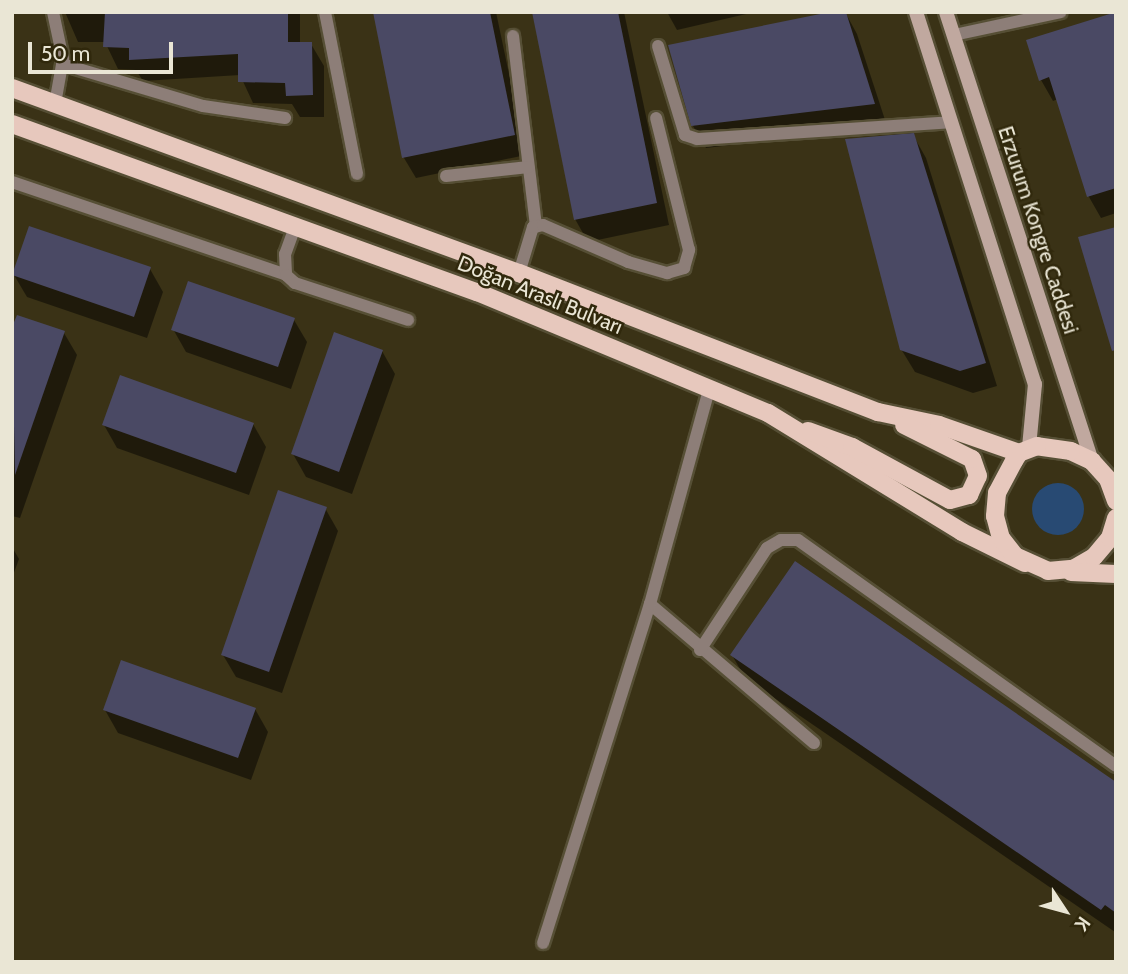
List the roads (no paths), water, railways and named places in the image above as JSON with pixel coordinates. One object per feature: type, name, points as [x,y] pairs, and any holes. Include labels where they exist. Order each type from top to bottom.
[{"type":"main road","points":[[916,12],[1035,384],[1024,451],[997,493],[995,516],[1008,548],[1025,563]]},
{"type":"main road","name":"Erzurum Kongre Caddesi","points":[[946,12],[1103,467]]},
{"type":"main road","name":"Doğan Araslı Bulvarı","points":[[12,88],[519,273],[878,412],[939,425],[1024,451],[1071,451],[1103,467]]},
{"type":"main road","name":"Doğan Araslı Bulvarı","points":[[12,124],[477,292],[709,390],[798,428],[826,450],[962,532],[1025,563],[1060,571]]},
{"type":"main road","points":[[798,428],[852,447],[950,500],[969,495],[978,476],[972,459],[878,412]]},
{"type":"main road","points":[[1103,467],[1116,501]]},
{"type":"main road","points":[[1060,571],[1094,557],[1110,538],[1116,518]]},
{"type":"main road","points":[[1060,571],[1116,574]]},
{"type":"lane","points":[[53,12],[62,64],[55,104]]},
{"type":"lane","points":[[324,12],[357,174]]},
{"type":"lane","points":[[954,35],[1061,12]]},
{"type":"lane","points":[[513,36],[536,227],[519,273]]},
{"type":"lane","points":[[659,46],[685,135],[697,139],[951,122]]},
{"type":"lane","points":[[62,64],[203,106],[285,118]]},
{"type":"lane","points":[[536,227],[543,225],[654,270],[673,273],[684,268],[689,250],[656,118]]},
{"type":"lane","points":[[446,176],[529,167]]},
{"type":"lane","points":[[12,182],[286,275],[295,283],[408,320]]},
{"type":"lane","points":[[286,275],[285,254],[296,227]]},
{"type":"lane","points":[[543,943],[650,604],[709,390]]},
{"type":"lane","points":[[701,650],[767,548],[781,540],[798,540],[1116,766]]},
{"type":"lane","points":[[650,604],[701,650],[814,743]]},
{"type":"water","points":[[1058,483],[1077,490],[1084,509],[1077,528],[1058,535],[1039,528],[1032,509],[1039,490]]}]
